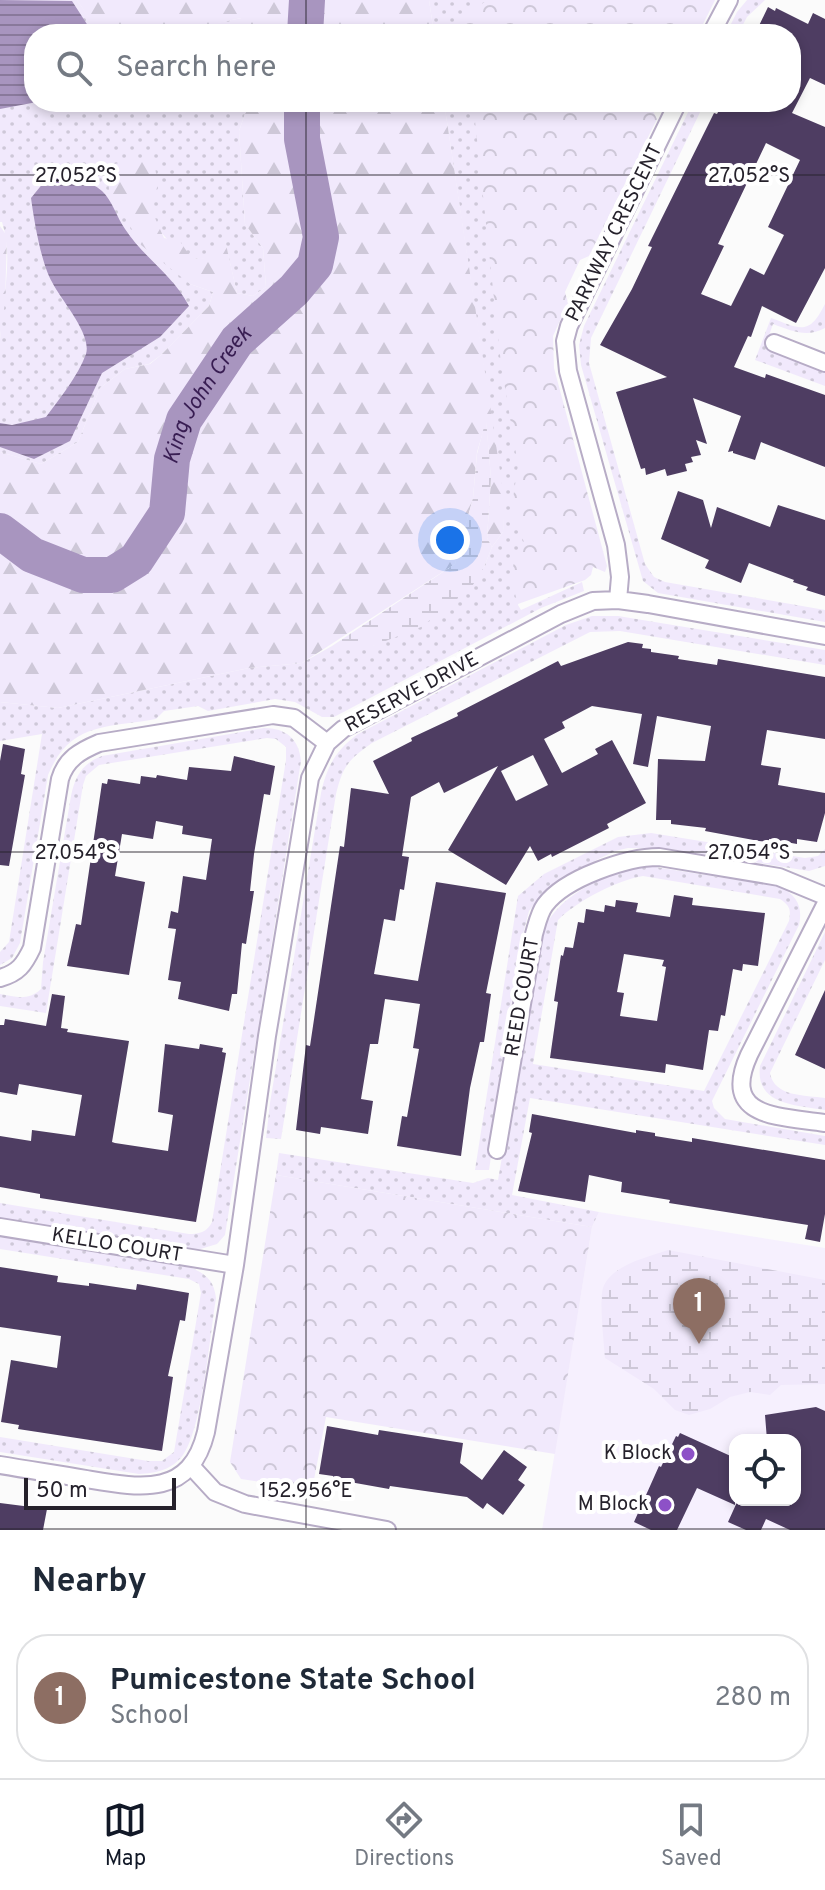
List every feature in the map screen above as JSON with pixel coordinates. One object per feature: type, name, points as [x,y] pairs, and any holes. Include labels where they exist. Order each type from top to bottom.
[{"type":"street","points":[[716,24],[729,0]]},
{"type":"street","name":"PARKWAY CRESCENT","points":[[618,600],[619,561],[568,371],[565,341],[569,326],[673,112]]},
{"type":"street","points":[[774,343],[824,360]]},
{"type":"street","name":"RESERVE DRIVE","points":[[191,1466],[198,1457],[206,1432],[235,1265],[267,1036],[310,778],[327,743],[343,729],[375,710],[561,614],[593,601],[618,600],[825,636]]},
{"type":"street","points":[[0,978],[15,974],[32,948],[60,779],[74,756],[99,743],[273,715],[294,718],[327,743]]},
{"type":"street","name":"REED COURT","points":[[497,1150],[534,934],[545,905],[559,890],[619,862],[639,857],[659,857],[779,877],[825,896]]},
{"type":"street","points":[[825,905],[749,1055],[740,1080],[746,1102],[756,1110],[825,1123]]},
{"type":"street","name":"KELLO COURT","points":[[0,1227],[235,1265]]},
{"type":"street","points":[[0,1465],[137,1487],[160,1485],[175,1479],[191,1466],[215,1492],[236,1502],[387,1530]]},
{"type":"shaded area","points":[[0,0],[72,1],[87,24],[24,24],[24,104],[0,109]]},
{"type":"shaded area","points":[[55,177],[80,180],[102,191],[122,225],[175,285],[189,306],[160,337],[102,373],[70,441],[34,459],[0,447],[0,423],[12,425],[46,417],[78,370],[87,346],[80,327],[48,274],[36,229],[31,198],[44,182]]},
{"type":"shaded area","points":[[599,1212],[825,1248],[825,1530],[542,1530],[592,1227]]},
{"type":"green space","points":[[0,0],[77,0],[94,24],[24,24],[24,112],[246,112],[239,131],[245,224],[263,248],[266,287],[253,296],[237,293],[225,241],[204,258],[189,256],[164,236],[130,190],[190,284],[213,292],[209,306],[161,355],[149,364],[125,369],[100,388],[78,442],[41,464],[0,452],[0,340],[7,251],[0,222]]},
{"type":"green space","points":[[77,0],[429,0],[433,24],[242,24],[241,18],[214,24],[93,24]]},
{"type":"green space","points":[[429,0],[528,0],[511,24],[433,24]]},
{"type":"green space","points":[[487,0],[715,0],[703,24],[465,24],[464,18]]},
{"type":"green space","points":[[747,0],[765,0],[743,24],[731,24]]},
{"type":"green space","points":[[242,18],[243,24],[210,24]]},
{"type":"green space","points":[[246,112],[446,112],[505,504],[503,532],[492,547],[487,538],[491,478],[486,422],[477,452],[473,498],[455,564],[302,663],[249,668],[58,708],[0,702],[0,452],[41,464],[78,442],[100,388],[125,369],[150,364],[161,355],[209,306],[213,292],[190,284],[141,245],[109,190],[108,174],[114,164],[153,157],[158,184],[151,209],[164,238],[180,241],[196,259],[206,257],[225,240],[237,293],[253,296],[266,287],[263,248],[245,224],[239,131]]},
{"type":"green space","points":[[445,112],[489,112],[542,423],[518,605],[521,610],[582,582],[584,591],[541,608],[334,717],[322,717],[295,702],[275,699],[208,711],[198,706],[164,711],[156,719],[92,730],[79,736],[67,745],[48,775],[20,943],[12,958],[0,965],[0,952],[9,942],[42,734],[0,741],[0,702],[58,708],[249,668],[302,663],[332,646],[373,646],[484,567],[492,547],[503,532],[504,503]]},
{"type":"green space","points":[[474,112],[654,112],[657,119],[589,256],[580,260],[565,292],[568,303],[553,336],[554,368],[607,566],[605,572],[593,567],[591,575],[585,580],[518,604],[512,572],[524,542],[511,512],[518,465],[501,364]]},
{"type":"green space","points":[[688,112],[700,112],[591,338],[589,363],[645,564],[654,577],[665,582],[825,610],[825,622],[658,593],[643,581],[581,365],[579,345],[584,326]]},
{"type":"green space","points":[[0,226],[7,236],[5,302],[0,337]]},
{"type":"green space","points":[[825,304],[825,328],[806,333],[773,324],[765,347],[825,370],[825,386],[755,360],[771,318],[803,327],[814,321]]},
{"type":"green space","points":[[486,419],[491,478],[487,538],[492,547],[471,588],[421,627],[373,646],[332,646],[455,564],[473,498],[477,454]]},
{"type":"green space","points":[[592,616],[618,616],[825,650],[825,665],[620,631],[590,632],[372,743],[357,754],[344,770],[336,794],[281,1139],[266,1138],[321,793],[334,759],[358,734],[566,625]]},
{"type":"green space","points":[[264,728],[279,730],[290,736],[301,761],[225,1235],[217,1244],[197,1250],[0,1218],[0,1203],[189,1234],[203,1232],[212,1222],[286,747],[276,739],[267,738],[99,765],[86,776],[46,1013],[0,1006],[0,994],[27,997],[41,989],[71,796],[85,766],[102,756]]},
{"type":"green space","points":[[651,833],[805,858],[818,856],[825,849],[825,866],[809,871],[671,849],[628,848],[615,851],[562,877],[545,890],[529,911],[522,938],[488,1148],[492,1150],[489,1170],[475,1170],[518,896],[544,874],[618,837]]},
{"type":"green space","points":[[639,866],[655,867],[781,887],[795,898],[800,913],[799,925],[712,1101],[714,1108],[725,1119],[825,1136],[825,1145],[530,1098],[512,1195],[599,1212],[592,1227],[276,1175],[279,1153],[473,1183],[488,1178],[498,1180],[503,1151],[507,1151],[544,928],[572,896],[597,881]],"holes":[[[643,876],[780,899],[789,908],[789,921],[704,1091],[533,1064],[558,920],[586,899]]]},
{"type":"green space","points":[[825,932],[825,960],[770,1073],[777,1087],[784,1091],[825,1098],[825,1110],[790,1104],[771,1096],[760,1079],[760,1066]]},
{"type":"green space","points":[[276,1175],[592,1227],[555,1454],[326,1417],[312,1490],[241,1479],[230,1462]]},
{"type":"green space","points":[[0,1237],[192,1268],[209,1279],[216,1298],[200,1404],[190,1442],[174,1464],[157,1472],[139,1474],[0,1452],[0,1437],[148,1461],[162,1461],[174,1452],[201,1293],[199,1284],[189,1279],[0,1249]]},
{"type":"green space","points":[[668,1250],[825,1280],[825,1384],[781,1385],[770,1395],[750,1392],[689,1415],[675,1410],[654,1389],[605,1358],[601,1302],[607,1280],[631,1263]]},
{"type":"building","points":[[768,7],[808,24],[813,13],[825,19],[825,85],[810,78],[801,96],[801,24],[760,24]]},
{"type":"building","points":[[793,112],[825,127],[825,268],[796,323],[762,306],[751,337],[748,336],[734,367],[765,378],[766,374],[825,395],[825,467],[761,442],[755,460],[728,452],[741,416],[693,398],[707,444],[696,440],[701,455],[691,457],[693,462],[685,464],[687,471],[667,476],[665,469],[646,475],[645,468],[641,469],[616,392],[667,377],[600,345],[632,289],[652,247],[648,246],[714,113]],"holes":[[[766,143],[800,160],[768,227],[784,235],[764,275],[750,268],[731,306],[701,294],[724,246],[718,244]]]},
{"type":"building","points":[[678,491],[703,500],[711,528],[717,507],[770,527],[778,505],[825,520],[825,596],[749,563],[741,583],[705,568],[709,560],[661,539]]},
{"type":"building","points":[[628,642],[643,644],[642,648],[651,649],[651,652],[679,656],[678,659],[717,665],[718,659],[825,677],[825,739],[767,730],[761,765],[781,768],[778,785],[825,793],[825,813],[817,842],[797,839],[797,844],[769,839],[769,842],[759,841],[705,831],[706,828],[671,824],[671,820],[656,820],[658,759],[705,761],[711,726],[657,716],[648,767],[633,764],[642,714],[592,706],[562,722],[565,728],[544,739],[562,773],[598,754],[595,749],[612,740],[646,803],[607,824],[609,828],[552,857],[551,854],[538,861],[530,846],[506,885],[448,850],[498,766],[444,793],[439,782],[411,797],[402,856],[409,857],[404,890],[400,889],[395,921],[384,919],[374,974],[418,981],[436,882],[506,893],[486,993],[491,994],[484,1042],[480,1042],[470,1088],[461,1156],[397,1146],[402,1116],[407,1117],[419,1049],[413,1048],[420,1004],[385,999],[378,1044],[370,1044],[361,1099],[373,1101],[368,1134],[321,1127],[320,1134],[296,1130],[306,1045],[310,1046],[351,788],[389,794],[373,761],[558,661],[561,666]],"holes":[[[533,755],[548,785],[516,801],[501,771]]]},
{"type":"building","points":[[3,744],[25,749],[21,774],[25,775],[9,866],[0,865],[0,761]]},
{"type":"building","points":[[234,756],[275,766],[270,795],[264,794],[254,854],[250,891],[254,891],[246,944],[242,943],[237,994],[232,994],[229,1011],[178,999],[181,982],[168,980],[176,929],[168,928],[171,911],[178,913],[183,876],[206,880],[212,839],[182,834],[183,826],[156,821],[153,839],[122,834],[115,876],[145,882],[129,975],[67,966],[76,924],[81,925],[102,783],[107,784],[108,779],[140,784],[141,776],[156,778],[157,775],[187,780],[189,767],[231,771]]},
{"type":"building","points":[[674,895],[693,898],[692,905],[765,913],[758,966],[743,964],[742,971],[733,969],[725,1016],[721,1015],[718,1031],[709,1030],[703,1070],[666,1064],[665,1073],[550,1058],[561,955],[565,947],[573,948],[578,922],[584,923],[586,909],[604,912],[605,905],[615,907],[616,900],[638,903],[636,912],[670,917]],"holes":[[[624,954],[664,960],[662,966],[666,967],[657,1021],[620,1016],[624,993],[617,992]]]},
{"type":"building","points":[[825,990],[825,1069],[795,1055]]},
{"type":"building","points":[[52,994],[65,996],[61,1028],[68,1029],[67,1032],[129,1041],[112,1142],[115,1143],[168,1151],[173,1115],[158,1112],[165,1044],[199,1049],[200,1044],[223,1048],[222,1052],[226,1053],[196,1222],[40,1198],[40,1194],[0,1187],[0,1136],[31,1141],[32,1130],[75,1136],[82,1095],[19,1084],[17,1095],[0,1092],[0,1025],[4,1025],[5,1019],[46,1026]]},
{"type":"building","points":[[532,1114],[636,1133],[636,1130],[655,1133],[655,1136],[692,1142],[692,1138],[825,1160],[825,1214],[820,1242],[805,1239],[808,1225],[669,1203],[670,1200],[621,1192],[622,1182],[589,1175],[585,1202],[518,1191],[532,1133],[529,1132]]},
{"type":"building","points":[[0,1267],[58,1276],[57,1282],[136,1290],[137,1284],[189,1293],[185,1321],[180,1320],[168,1376],[173,1377],[162,1451],[18,1429],[19,1425],[1,1422],[11,1360],[57,1368],[61,1336],[0,1327]]},
{"type":"building","points":[[816,1407],[825,1411],[825,1530],[790,1530],[766,1519],[761,1530],[746,1530],[728,1522],[735,1506],[801,1506],[801,1434],[767,1434],[765,1415]]},
{"type":"building","points":[[327,1426],[378,1435],[379,1430],[463,1443],[460,1463],[482,1480],[504,1450],[527,1467],[518,1480],[525,1485],[503,1515],[487,1503],[483,1509],[467,1497],[390,1486],[389,1489],[333,1479],[333,1476],[319,1474]]},
{"type":"building","points":[[680,1433],[729,1455],[729,1502],[697,1488],[677,1530],[651,1530],[634,1522],[659,1466]]},
{"type":"building","points":[[0,1503],[47,1509],[43,1530],[0,1530]]},
{"type":"waterway","name":"King John Creek","points":[[306,24],[307,0]]},
{"type":"waterway","name":"King John Creek","points":[[0,531],[32,555],[83,575],[112,575],[136,560],[167,513],[172,459],[184,420],[237,341],[294,290],[315,265],[321,237],[302,139],[302,112]]},
{"type":"place","name":"Pumicestone State School","points":[[699,1344]]},
{"type":"place","name":"K Block","points":[[688,1454]]},
{"type":"place","name":"M Block","points":[[665,1505]]}]
